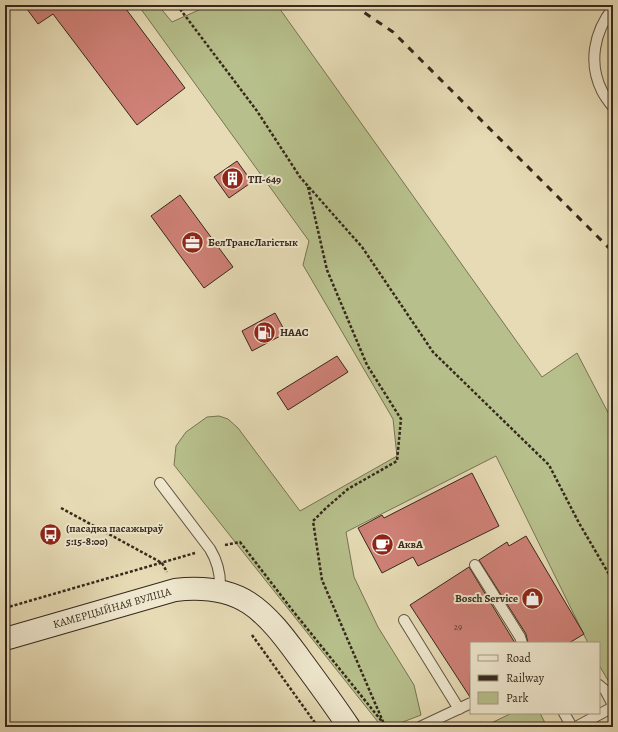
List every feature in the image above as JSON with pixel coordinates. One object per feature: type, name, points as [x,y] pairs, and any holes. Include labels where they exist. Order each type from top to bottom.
[{"type":"main road","name":"КАМЕРЦЫЙНАЯ ВУЛІЦА","points":[[5,639],[175,590],[190,588],[220,591],[250,603],[277,629],[325,692],[349,727]]},
{"type":"lane","points":[[613,8],[600,30],[595,47],[594,65],[603,93],[613,107]]},
{"type":"lane","points":[[160,483],[210,549],[218,567],[220,591]]},
{"type":"lane","points":[[475,565],[522,642]]},
{"type":"lane","points":[[404,620],[459,709]]},
{"type":"lane","points":[[600,686],[603,687],[603,698],[613,706],[600,713]]},
{"type":"lane","points":[[420,727],[470,704]]},
{"type":"lane","points":[[568,714],[572,727]]},
{"type":"lane","points":[[576,727],[599,714]]},
{"type":"path","points":[[177,5],[257,111],[300,177],[362,247],[433,352],[549,465],[579,523],[613,581]]},
{"type":"path","points":[[308,186],[327,270],[367,365],[401,418],[397,461],[348,489],[313,521],[322,580],[384,724]]},
{"type":"path","points":[[5,608],[210,549]]},
{"type":"green space","points":[[138,5],[158,5],[172,22],[210,5],[277,5],[542,377],[577,353],[613,422],[613,689],[600,667],[600,642],[588,642],[496,456],[346,532],[354,577],[378,627],[414,685],[421,715],[390,727],[382,727],[174,465],[176,446],[186,432],[207,417],[219,416],[228,419],[238,428],[300,511],[397,456],[393,419],[303,265],[309,241]]},
{"type":"green space","points":[[510,714],[540,714],[547,727],[470,727],[481,722],[485,726]]},
{"type":"building","points":[[24,5],[123,5],[185,88],[137,125],[53,14],[38,24]]},
{"type":"building","name":"ТП-649","points":[[237,161],[252,182],[229,198],[214,177]]},
{"type":"building","name":"БелТрансЛагістык","points":[[180,195],[233,267],[204,288],[151,216]]},
{"type":"building","name":"НААС","points":[[275,313],[286,333],[252,351],[242,331]]},
{"type":"building","points":[[337,356],[348,372],[288,410],[277,393]]},
{"type":"building","points":[[472,473],[499,526],[418,566],[413,557],[382,573],[358,528],[382,515],[384,518]]},
{"type":"building","name":"Bosch Service","points":[[526,536],[584,634],[571,642],[528,642],[526,634],[479,560],[507,542],[509,546]]},
{"type":"building","points":[[469,567],[514,642],[470,642],[470,697],[410,605]]},
{"type":"railway","points":[[353,5],[393,32],[613,252]]},
{"type":"place","name":"ТП-649","points":[[233,179]]},
{"type":"place","name":"БелТрансЛагістык","points":[[192,242]]},
{"type":"place","name":"НААС","points":[[264,332]]},
{"type":"place","name":"(пасадка пасажыраў 5:15-8:00)","points":[[50,534]]},
{"type":"place","name":"АквА","points":[[382,544]]},
{"type":"place","name":"Bosch Service","points":[[533,598]]}]
